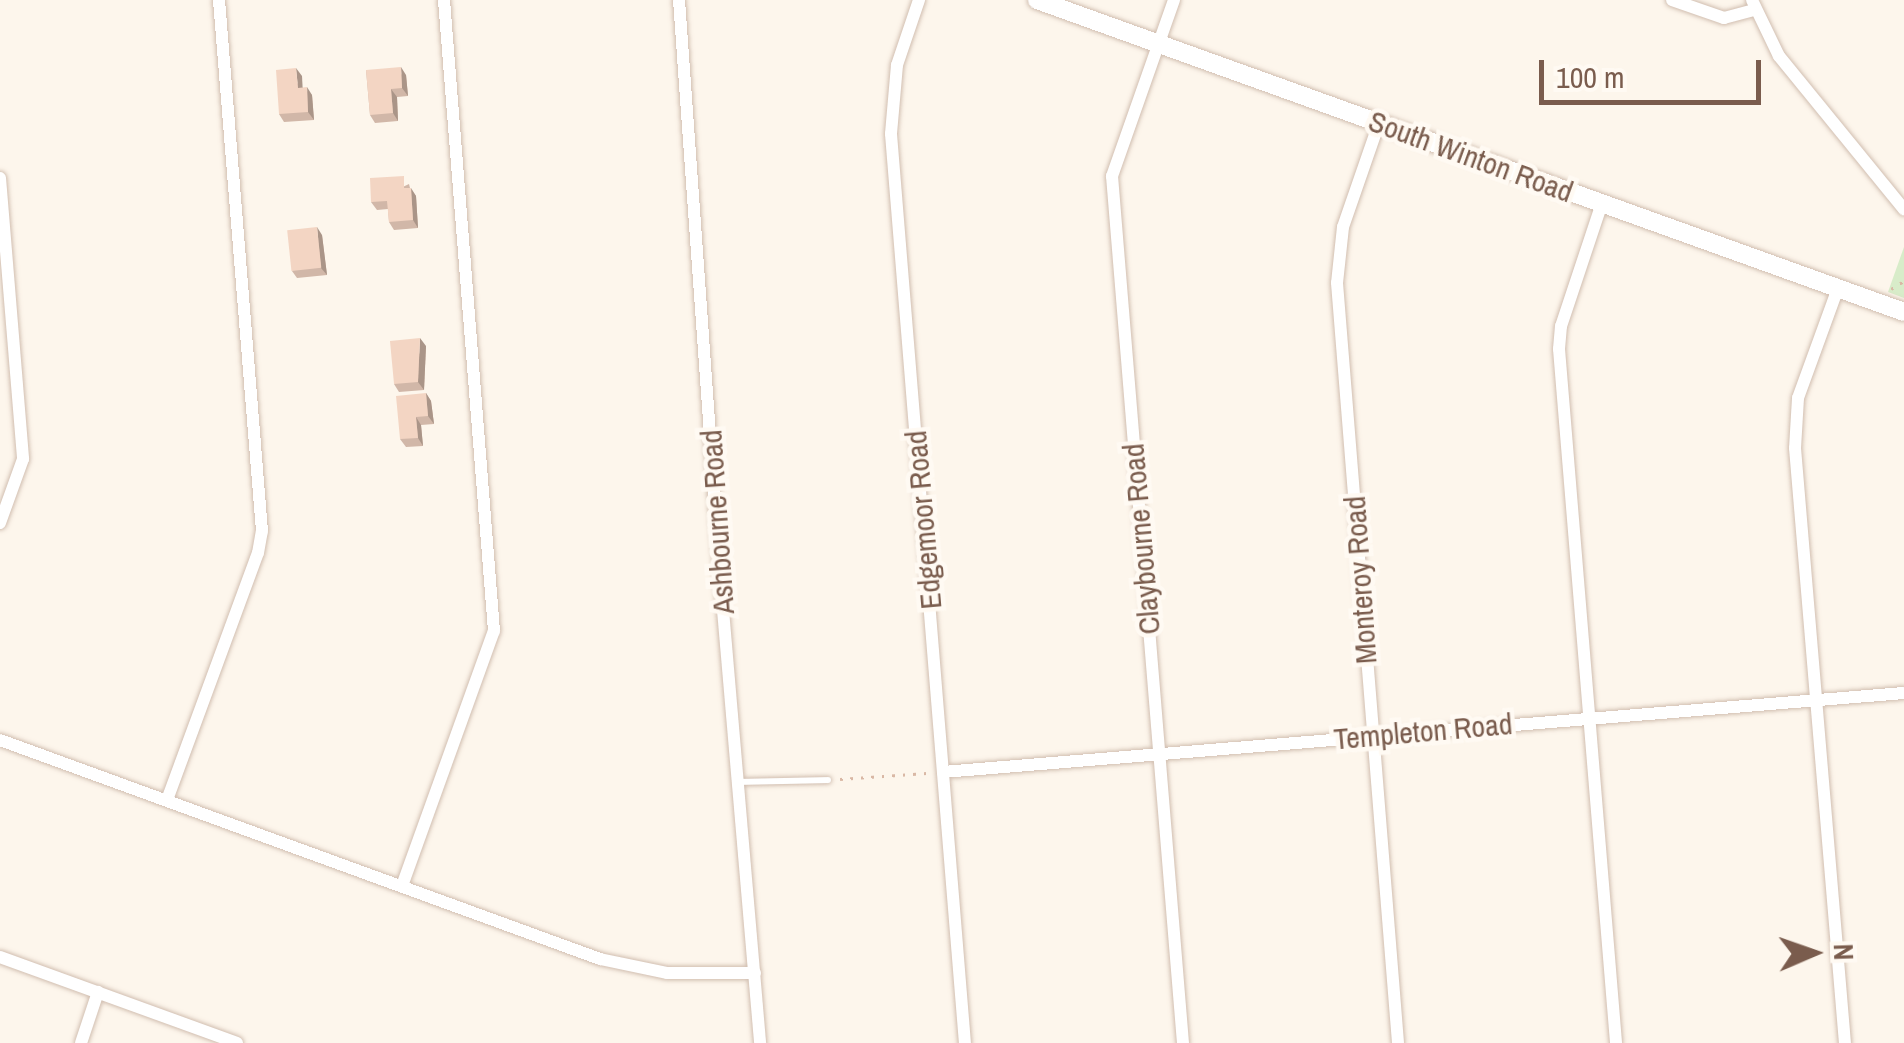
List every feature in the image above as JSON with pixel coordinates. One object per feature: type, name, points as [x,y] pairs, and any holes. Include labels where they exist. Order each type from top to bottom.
[{"type":"main road","name":"South Winton Road","points":[[1037,0],[1904,312]]},
{"type":"street","points":[[166,800],[258,553],[262,531],[219,0]]},
{"type":"street","points":[[402,886],[494,631],[444,0]]},
{"type":"street","name":"Ashbourne Road","points":[[680,0],[760,1043]]},
{"type":"street","name":"Edgemoor Road","points":[[919,0],[897,65],[892,134],[965,1043]]},
{"type":"street","name":"Claybourne Road","points":[[1174,0],[1112,176],[1183,1043]]},
{"type":"street","points":[[1672,0],[1724,18],[1753,5],[1779,56],[1904,209]]},
{"type":"street","name":"Monteroy Road","points":[[1379,123],[1343,227],[1337,262],[1398,1043]]},
{"type":"street","points":[[0,178],[23,459],[0,523]]},
{"type":"street","points":[[1602,203],[1561,326],[1559,348],[1616,1043]]},
{"type":"street","points":[[1838,288],[1803,381],[1795,420],[1845,1043]]},
{"type":"street","name":"Templeton Road","points":[[943,772],[1904,693]]},
{"type":"street","points":[[0,740],[600,959],[667,973],[755,972]]},
{"type":"street","points":[[0,957],[237,1043]]},
{"type":"street","points":[[81,1043],[98,992]]},
{"type":"lane","points":[[739,782],[828,780]]},
{"type":"path","points":[[1891,289],[1904,280]]},
{"type":"path","points":[[828,780],[943,772]]},
{"type":"green space","points":[[1904,247],[1904,298],[1888,292]]},
{"type":"building","points":[[401,67],[402,88],[391,89],[393,113],[370,115],[366,70]]},
{"type":"building","points":[[296,68],[298,88],[307,87],[308,112],[279,114],[276,70]]},
{"type":"building","points":[[404,176],[404,188],[411,188],[413,220],[389,222],[387,201],[371,202],[370,178]]},
{"type":"building","points":[[317,227],[321,268],[291,271],[287,230]]},
{"type":"building","points":[[420,338],[418,382],[394,384],[390,341]]},
{"type":"building","points":[[426,393],[428,416],[416,417],[418,438],[400,439],[396,396]]}]
